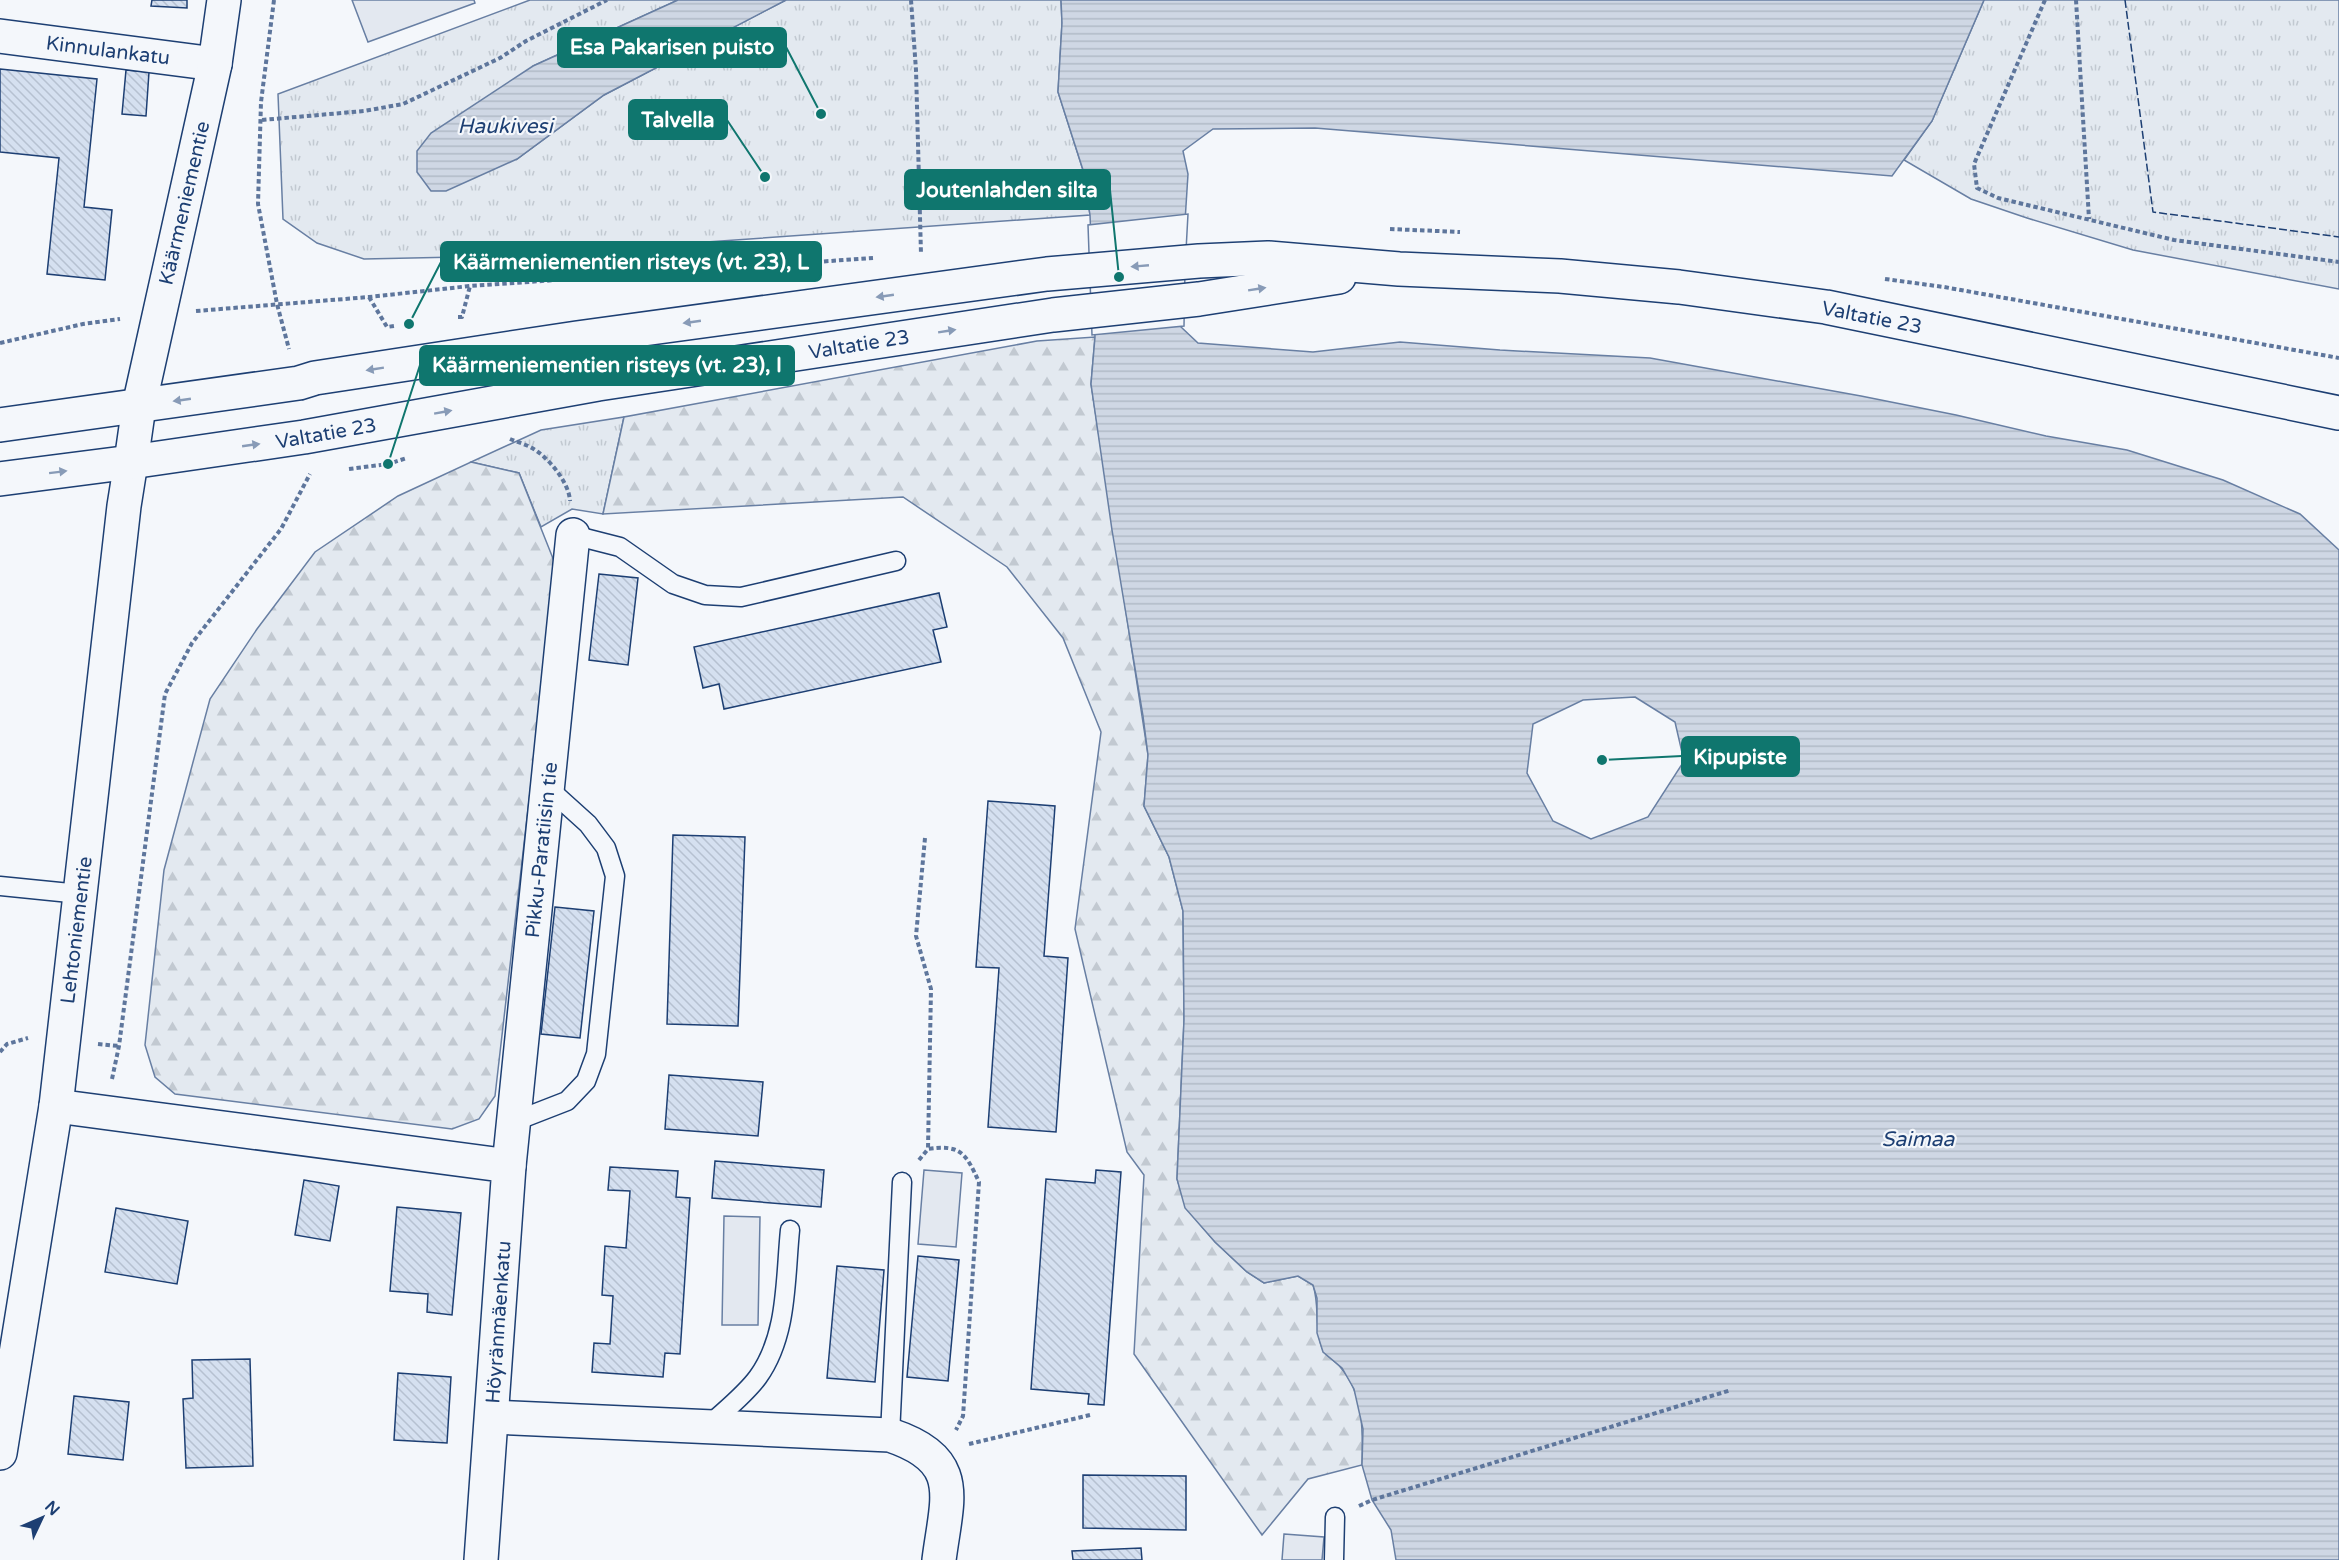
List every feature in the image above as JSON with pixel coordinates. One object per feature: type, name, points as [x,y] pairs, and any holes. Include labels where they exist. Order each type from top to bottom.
[{"type":"main road","name":"Käärmeniementie","points":[[139,406],[215,64],[224,0]]},
{"type":"main road","name":"Kinnulankatu","points":[[0,36],[215,64]]},
{"type":"main road","name":"Valtatie 23","points":[[0,425],[298,383],[315,378],[577,338],[1047,273],[1268,258],[1399,269],[1560,276],[1680,286],[1826,308],[2339,412]]},
{"type":"main road","name":"Valtatie 23","points":[[0,479],[304,437],[598,384],[1053,315],[1199,299],[1399,269]]},
{"type":"main road","name":"Lehtoniementie","points":[[0,1453],[6,1372],[56,1106],[139,406]]},
{"type":"main road","name":"Pikku-Paratiisin tie","points":[[509,1166],[573,535]]},
{"type":"main road","points":[[56,1106],[509,1166]]},
{"type":"main road","name":"Höyränmäenkatu","points":[[509,1166],[492,1417],[890,1435],[944,1458]]},
{"type":"main road","points":[[481,1560],[492,1417]]},
{"type":"main road","points":[[939,1560],[948,1489],[944,1458]]},
{"type":"lane","points":[[573,535],[620,547],[673,584],[705,595],[741,597],[896,561]]},
{"type":"lane","points":[[513,1122],[567,1101],[586,1081],[596,1054],[614,888],[615,876],[606,848],[588,824],[547,787]]},
{"type":"lane","points":[[0,886],[80,894]]},
{"type":"lane","points":[[890,1435],[902,1182]]},
{"type":"lane","points":[[708,1426],[756,1380],[772,1356],[781,1324],[790,1230]]},
{"type":"lane","points":[[1334,1560],[1335,1517]]},
{"type":"path","points":[[274,0],[261,102],[258,204],[277,304],[298,383]]},
{"type":"path","points":[[262,120],[364,111],[404,104],[500,58],[525,41],[607,0]]},
{"type":"path","points":[[911,0],[916,70],[921,254]]},
{"type":"path","points":[[2045,0],[1974,164],[1977,188],[1998,198],[2174,240],[2339,262]]},
{"type":"path","points":[[2076,0],[2089,219]]},
{"type":"path","points":[[909,255],[933,253]]},
{"type":"path","points":[[277,304],[470,286],[873,258]]},
{"type":"path","points":[[451,318],[462,317],[470,286]]},
{"type":"path","points":[[369,297],[387,327],[398,326]]},
{"type":"path","points":[[106,1112],[119,1047],[165,694],[192,643],[281,529],[310,474],[304,437]]},
{"type":"path","points":[[508,438],[533,448],[552,466],[570,493],[573,535]]},
{"type":"path","points":[[388,464],[411,457]]},
{"type":"path","points":[[902,1182],[928,1149],[931,989],[916,936],[925,838]]},
{"type":"path","points":[[928,1149],[942,1146],[958,1149],[968,1160],[979,1182],[963,1416],[944,1458]]},
{"type":"path","points":[[1372,1500],[1731,1390]]},
{"type":"path","points":[[944,1458],[1090,1415]]},
{"type":"green space","points":[[530,0],[678,0],[533,66],[517,159],[604,95],[786,0],[1061,0],[1058,92],[1083,170],[1090,215],[506,256],[364,259],[317,243],[283,219],[278,94]]},
{"type":"green space","points":[[1984,0],[2339,0],[2339,289],[2133,250],[1971,199],[1904,160],[1932,121]]},
{"type":"green space","points":[[1095,337],[1091,384],[1148,755],[1144,806],[1169,857],[1183,911],[1184,1020],[1177,1179],[1186,1208],[1215,1242],[1247,1272],[1264,1283],[1298,1276],[1313,1285],[1318,1333],[1322,1348],[1349,1378],[1360,1414],[1362,1465],[1308,1479],[1262,1535],[1134,1354],[1144,1175],[1127,1152],[1075,929],[1101,732],[1063,638],[1007,567],[903,497],[603,514],[624,417],[1037,341]]},
{"type":"green space","points":[[624,417],[603,514],[572,509],[541,527],[519,473],[471,462],[541,430]]},
{"type":"green space","points":[[471,462],[519,473],[556,566],[495,1096],[479,1119],[452,1129],[175,1094],[155,1077],[145,1045],[164,870],[210,699],[257,629],[315,552],[398,496]]},
{"type":"shaded area","points":[[352,0],[474,0],[475,3],[368,42]]},
{"type":"shaded area","points":[[924,1170],[962,1173],[956,1247],[918,1244]]},
{"type":"shaded area","points":[[724,1216],[760,1217],[758,1325],[722,1325]]},
{"type":"shaded area","points":[[1284,1534],[1324,1537],[1322,1560],[1282,1560]]},
{"type":"water","name":"Haukivesi","points":[[678,0],[786,0],[604,95],[517,159],[446,191],[431,191],[417,172],[417,151],[431,133],[533,66]]},
{"type":"water","name":"Saimaa","points":[[1061,0],[1984,0],[1932,121],[1892,176],[1315,128],[1213,129],[1183,151],[1188,174],[1181,327],[1198,343],[1313,352],[1400,342],[1650,358],[1861,396],[2046,436],[2127,450],[2223,480],[2300,514],[2339,550],[2339,1560],[1396,1560],[1391,1530],[1372,1500],[1362,1465],[1363,1429],[1354,1389],[1342,1368],[1323,1352],[1317,1333],[1317,1298],[1313,1285],[1298,1276],[1264,1283],[1247,1272],[1215,1242],[1185,1208],[1177,1179],[1184,1020],[1183,911],[1169,857],[1144,806],[1148,755],[1091,384],[1095,337],[1090,215],[1083,170],[1058,92]],"holes":[[[1635,697],[1675,722],[1684,761],[1648,817],[1591,839],[1553,821],[1527,773],[1533,724],[1583,700]]]},
{"type":"pier","points":[[1188,214],[1184,326],[1092,335],[1088,225]]},
{"type":"building","points":[[152,0],[187,0],[187,8],[151,6]]},
{"type":"building","points":[[0,69],[97,79],[84,207],[112,210],[105,280],[47,274],[59,158],[0,152]]},
{"type":"building","points":[[126,70],[149,72],[146,116],[122,114]]},
{"type":"building","points":[[599,574],[638,578],[628,665],[589,660]]},
{"type":"building","points":[[939,593],[947,627],[933,630],[941,662],[724,709],[719,684],[703,688],[694,647]]},
{"type":"building","points":[[988,801],[1055,806],[1044,956],[1068,958],[1056,1132],[988,1127],[999,968],[976,967]]},
{"type":"building","points":[[673,835],[745,837],[738,1026],[667,1024]]},
{"type":"building","points":[[555,907],[594,911],[580,1038],[541,1034]]},
{"type":"building","points":[[669,1075],[763,1082],[758,1136],[665,1129]]},
{"type":"building","points":[[715,1161],[824,1170],[821,1207],[712,1198]]},
{"type":"building","points":[[610,1167],[678,1171],[676,1197],[690,1198],[680,1354],[665,1353],[663,1377],[592,1372],[594,1343],[610,1344],[613,1296],[602,1295],[605,1246],[626,1248],[630,1191],[608,1190]]},
{"type":"building","points":[[1096,1170],[1121,1172],[1104,1405],[1088,1404],[1089,1394],[1031,1389],[1046,1179],[1095,1183]]},
{"type":"building","points":[[304,1180],[339,1186],[330,1241],[295,1235]]},
{"type":"building","points":[[397,1207],[461,1213],[452,1315],[427,1312],[428,1294],[390,1291]]},
{"type":"building","points":[[116,1208],[188,1221],[177,1284],[105,1272]]},
{"type":"building","points":[[918,1256],[959,1260],[948,1381],[907,1377]]},
{"type":"building","points":[[837,1266],[884,1270],[875,1382],[827,1378]]},
{"type":"building","points":[[250,1359],[253,1466],[186,1468],[183,1399],[193,1398],[192,1360]]},
{"type":"building","points":[[398,1373],[451,1377],[447,1443],[394,1440]]},
{"type":"building","points":[[74,1396],[129,1402],[123,1460],[68,1454]]},
{"type":"building","points":[[1083,1475],[1186,1476],[1186,1530],[1083,1528]]},
{"type":"building","points":[[1141,1548],[1142,1560],[1073,1560],[1072,1551]]},
{"type":"fence","points":[[2125,0],[2153,212],[2339,237]]},
{"type":"place","name":"Esa Pakarisen puisto","points":[[821,114]]},
{"type":"place","name":"Talvella","points":[[765,177]]},
{"type":"place","name":"Joutenlahden silta","points":[[1119,277]]},
{"type":"place","name":"Käärmeniementien risteys (vt. 23), L","points":[[409,324]]},
{"type":"place","name":"Käärmeniementien risteys (vt. 23), I","points":[[388,464]]},
{"type":"place","name":"Kipupiste","points":[[1602,760]]}]
